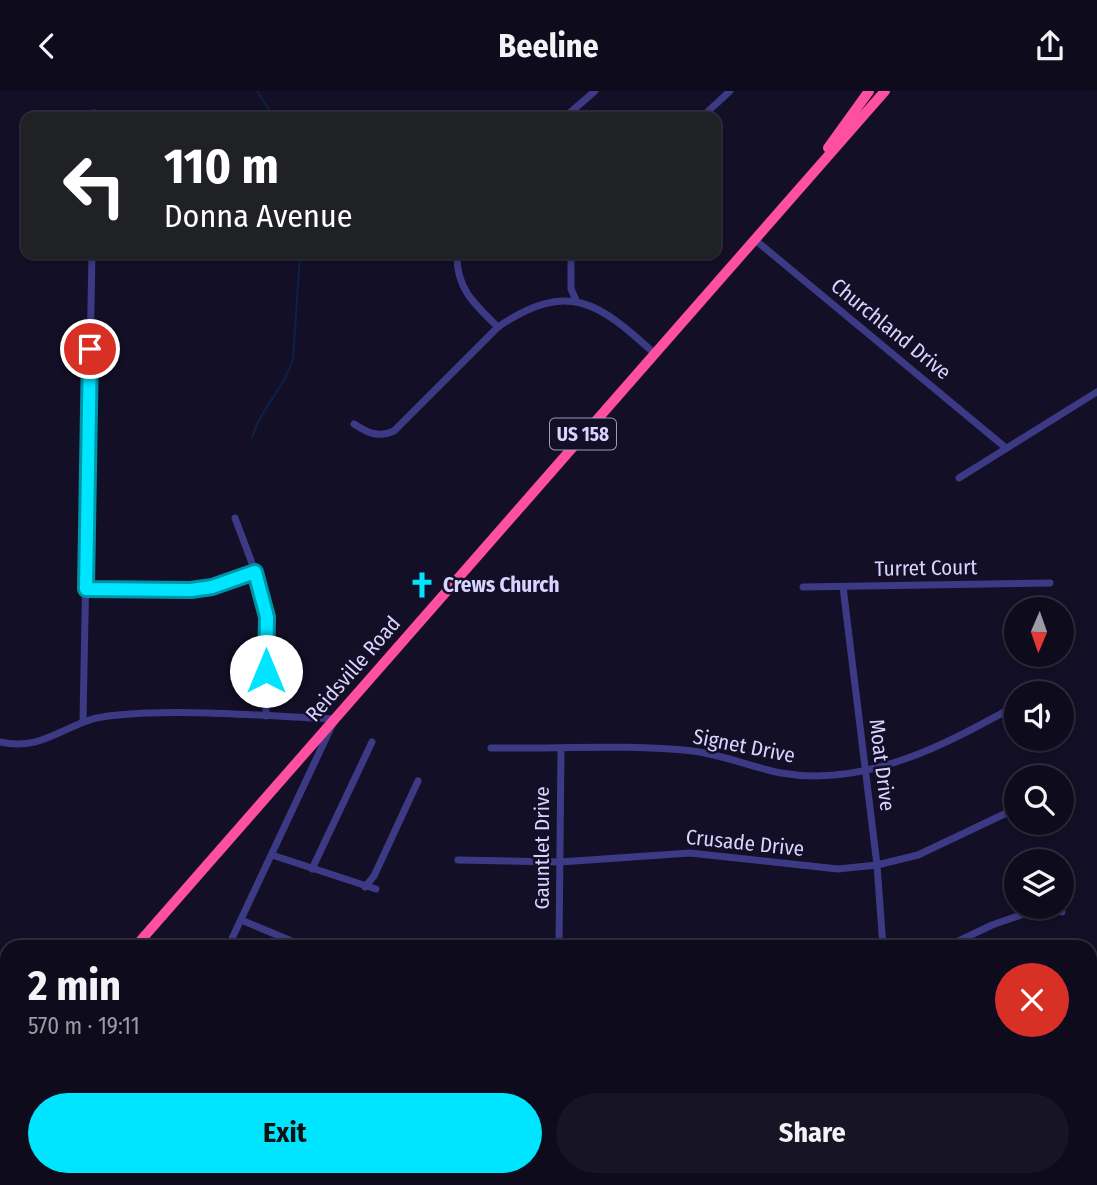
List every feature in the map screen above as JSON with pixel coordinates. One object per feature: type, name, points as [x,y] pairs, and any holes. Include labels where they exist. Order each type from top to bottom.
[{"type":"highway","name":"Reidsville Road","points":[[141,940],[820,163],[869,91]]},
{"type":"highway","name":"Reidsville Road","points":[[820,163],[831,154],[885,91]]},
{"type":"street","points":[[571,112],[595,91]]},
{"type":"street","points":[[707,112],[730,91]]},
{"type":"street","name":"Churchland Drive","points":[[754,239],[1006,447]]},
{"type":"street","points":[[83,721],[92,259]]},
{"type":"street","points":[[457,259],[456,272],[462,289],[498,327]]},
{"type":"street","points":[[571,259],[571,289],[576,300]]},
{"type":"street","points":[[354,424],[371,434],[383,436],[394,431],[498,327],[517,314],[545,305],[576,300],[600,309],[654,353]]},
{"type":"street","points":[[959,478],[1097,392]]},
{"type":"street","points":[[235,518],[255,572],[267,617],[266,716]]},
{"type":"street","points":[[86,589],[191,590],[212,587],[255,572]]},
{"type":"street","name":"Turret Court","points":[[803,587],[1050,583]]},
{"type":"street","name":"Moat Drive","points":[[843,587],[877,865],[882,940]]},
{"type":"street","name":"Signet Drive","points":[[491,748],[695,751],[781,773],[803,775],[890,765],[926,752],[1004,712]]},
{"type":"street","points":[[0,742],[39,743],[83,721],[127,715],[335,719],[232,940]]},
{"type":"street","points":[[312,869],[372,742]]},
{"type":"street","name":"Gauntlet Drive","points":[[559,940],[561,749]]},
{"type":"street","points":[[365,887],[374,876],[418,781]]},
{"type":"street","name":"Crusade Drive","points":[[458,860],[560,862],[690,853],[838,869],[877,865],[918,855],[1004,814]]},
{"type":"street","points":[[272,855],[376,889]]},
{"type":"street","points":[[961,940],[1010,919]]},
{"type":"street","points":[[241,921],[288,940]]},
{"type":"waterway","points":[[257,91],[271,112]]},
{"type":"waterway","points":[[252,438],[293,359],[300,259]]},
{"type":"place","name":"Crews Church","points":[[422,585]]},
{"type":"route","points":[[90,349],[86,589],[191,590],[212,587],[255,572],[264,595],[267,617],[266,671]]}]
